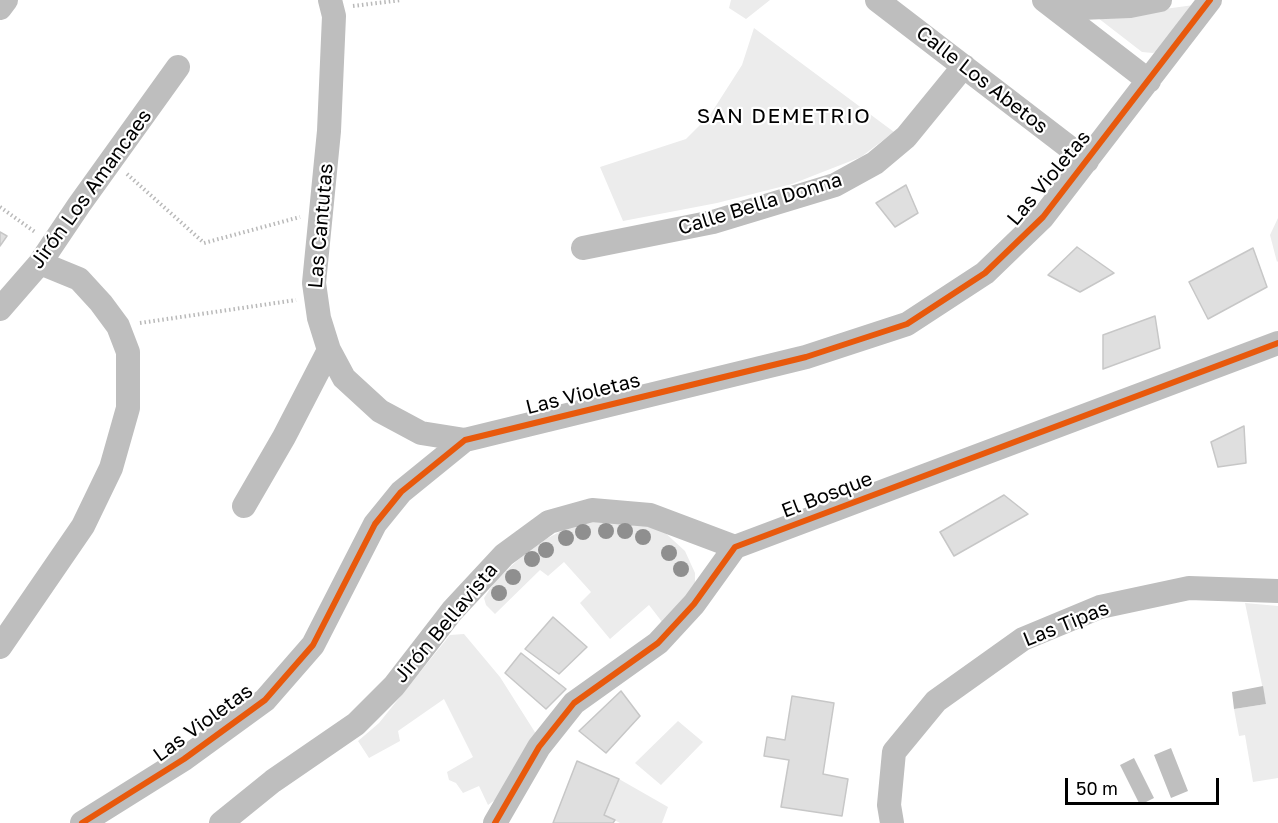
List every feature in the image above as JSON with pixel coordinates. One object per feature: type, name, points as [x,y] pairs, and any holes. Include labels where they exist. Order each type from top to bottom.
[{"type":"street","points":[[0,8],[6,0]]},
{"type":"street","name":"Calle Los Abetos","points":[[877,0],[1087,161]]},
{"type":"street","points":[[1050,4],[1130,6],[1160,0]]},
{"type":"street","name":"Las Violetas","points":[[82,823],[184,759],[265,700],[313,645],[375,524],[401,492],[465,440],[806,357],[907,324],[985,273],[1043,217],[1210,0]]},
{"type":"street","points":[[1050,4],[1149,81]]},
{"type":"street","name":"Las Cantutas","points":[[331,5],[334,16],[329,131],[314,283],[319,318],[329,350],[344,378],[380,411],[421,434],[465,440]]},
{"type":"street","name":"Calle Bella Donna","points":[[583,248],[713,222],[835,185],[876,163],[906,137],[964,66]]},
{"type":"street","name":"Jirón Los Amancaes","points":[[0,309],[46,254],[178,67]]},
{"type":"street","points":[[0,647],[83,526],[111,468],[128,408],[128,352],[118,326],[102,303],[79,279],[46,254]]},
{"type":"street","name":"El Bosque","points":[[735,547],[1278,344]]},
{"type":"street","points":[[244,506],[284,437],[329,350]]},
{"type":"street","name":"Jirón Bellavista","points":[[221,823],[273,781],[356,724],[394,686],[452,611],[504,555],[549,522],[592,510],[650,515],[735,547]]},
{"type":"street","points":[[495,823],[539,747],[574,703],[658,643],[694,604],[735,547]]},
{"type":"street","name":"Las Tipas","points":[[892,823],[889,806],[894,752],[936,701],[1023,639],[1100,607],[1189,588],[1278,591]]},
{"type":"path","points":[[331,5],[402,0]]},
{"type":"path","points":[[111,160],[204,243],[321,212]]},
{"type":"path","points":[[0,207],[46,254]]},
{"type":"path","points":[[118,326],[315,297]]},
{"type":"shaded area","points":[[731,0],[770,0],[746,19],[729,8]]},
{"type":"shaded area","points":[[1194,5],[1160,49],[1153,53],[1142,52],[1098,18]]},
{"type":"shaded area","points":[[754,28],[894,132],[861,157],[792,184],[717,203],[623,221],[600,167],[686,139],[710,115],[742,65]]},
{"type":"shaded area","points":[[1278,218],[1278,261],[1277,262],[1270,235]]},
{"type":"shaded area","points":[[598,520],[628,522],[661,529],[685,551],[695,573],[695,593],[666,627],[649,605],[610,639],[580,603],[591,592],[564,562],[548,576],[540,570],[495,614],[486,605],[484,598],[496,580],[519,559],[546,539],[569,527]]},
{"type":"shaded area","points":[[1245,603],[1278,606],[1278,778],[1253,782],[1245,735],[1239,736],[1234,709],[1266,704]]},
{"type":"shaded area","points":[[464,634],[500,677],[538,737],[503,794],[488,805],[479,786],[463,793],[456,783],[449,780],[447,772],[473,757],[444,699],[398,731],[400,741],[369,758],[358,741],[379,723],[450,635]]},
{"type":"shaded area","points":[[1263,686],[1266,704],[1234,709],[1232,692]]},
{"type":"shaded area","points":[[678,721],[703,742],[661,785],[635,763]]},
{"type":"shaded area","points":[[1171,748],[1188,791],[1171,798],[1154,755]]},
{"type":"shaded area","points":[[1134,758],[1154,798],[1140,805],[1120,765]]},
{"type":"shaded area","points":[[619,779],[668,807],[662,823],[620,823],[604,815]]},
{"type":"building","points":[[906,185],[918,213],[895,227],[876,203]]},
{"type":"building","points":[[0,232],[7,236],[0,246]]},
{"type":"building","points":[[1077,247],[1114,273],[1080,292],[1048,275]]},
{"type":"building","points":[[1253,248],[1267,287],[1208,319],[1189,282]]},
{"type":"building","points":[[1155,316],[1160,348],[1103,369],[1103,335]]},
{"type":"building","points":[[1244,426],[1246,463],[1218,467],[1211,442]]},
{"type":"building","points":[[1004,495],[1028,514],[954,556],[940,532]]},
{"type":"building","points":[[553,617],[587,647],[559,674],[525,649]]},
{"type":"building","points":[[521,653],[566,689],[546,709],[505,673]]},
{"type":"building","points":[[621,691],[640,716],[606,753],[579,731]]},
{"type":"building","points":[[792,696],[834,703],[823,774],[848,779],[842,816],[781,807],[789,760],[764,756],[767,737],[785,740]]},
{"type":"building","points":[[577,761],[619,779],[604,815],[615,820],[613,823],[553,823]]},
{"type":"cycle path","points":[[82,823],[184,759],[265,700],[313,645],[375,524],[401,492],[465,440],[806,357],[907,324],[985,273],[1043,217],[1210,0]]},
{"type":"cycle path","points":[[495,823],[539,747],[574,703],[658,643],[694,604],[735,547],[1278,343]]},
{"type":"district","name":"SAN DEMETRIO","points":[[784,116]]}]
